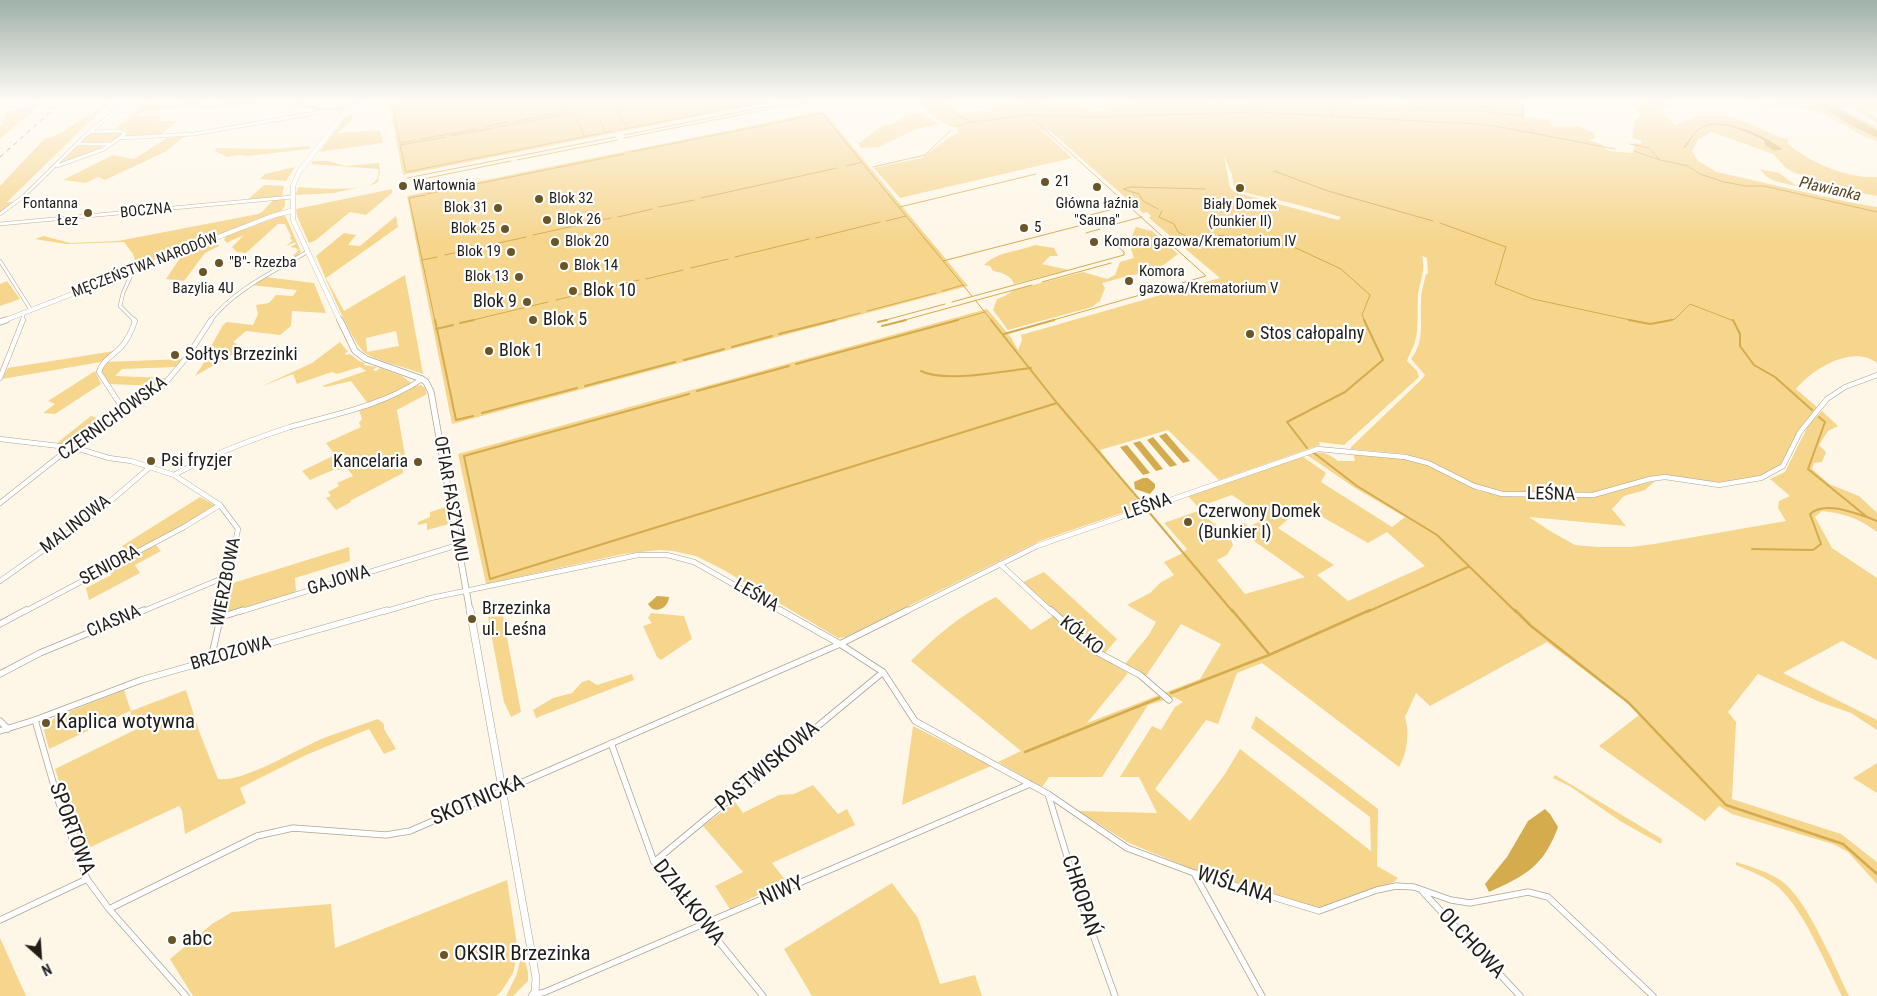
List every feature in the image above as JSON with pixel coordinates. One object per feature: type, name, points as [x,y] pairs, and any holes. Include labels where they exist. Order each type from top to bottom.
[{"type":"street","points":[[0,214],[24,196],[75,147]]},
{"type":"street","points":[[56,166],[104,147]]},
{"type":"street","points":[[319,147],[300,172],[293,186],[291,211],[307,252],[355,351],[366,358],[422,378]]},
{"type":"street","name":"BOCZNA","points":[[0,224],[292,197]]},
{"type":"street","name":"MĘCZEŃSTWA NARODÓW","points":[[0,322],[272,216],[291,211]]},
{"type":"street","name":"CZERNICHOWSKA","points":[[0,503],[70,448],[157,391],[187,357],[212,317],[228,302],[248,286],[307,252]]},
{"type":"street","points":[[0,262],[32,310]]},
{"type":"street","points":[[124,412],[99,372],[99,368],[131,336],[135,321],[120,306],[123,293],[133,271]]},
{"type":"street","points":[[0,378],[24,318],[23,313]]},
{"type":"street","name":"LEŚNA","points":[[467,590],[630,556],[666,555],[686,559],[709,569],[840,644],[1056,538],[1318,449],[1405,457],[1428,463],[1474,486],[1502,494],[1593,495],[1650,479],[1665,477],[1719,485],[1761,478],[1783,466],[1800,432],[1827,398],[1846,387],[1877,375]]},
{"type":"street","points":[[174,475],[264,437],[374,404],[422,378]]},
{"type":"street","name":"OFIAR FASZYZMU","points":[[422,378],[431,392],[504,790],[536,978],[533,995]]},
{"type":"street","name":"WIERZBOWA","points":[[0,439],[70,448],[150,467],[174,475],[220,505],[238,529],[230,575],[211,659]]},
{"type":"street","name":"MALINOWA","points":[[0,581],[84,523],[150,467]]},
{"type":"street","name":"SENIORA","points":[[0,624],[184,527],[220,505]]},
{"type":"street","name":"GAJOWA","points":[[221,617],[458,545]]},
{"type":"street","name":"KÓŁKO","points":[[1000,564],[1095,651],[1140,675],[1169,700]]},
{"type":"street","name":"CIASNA","points":[[0,674],[40,653],[230,575]]},
{"type":"street","name":"BRZOZOWA","points":[[0,731],[35,720],[141,680],[431,598],[467,590]]},
{"type":"street","name":"WIŚLANA","points":[[840,644],[883,672],[915,721],[1048,794],[1127,848],[1194,874],[1320,911],[1337,908],[1382,889],[1397,886],[1422,891],[1454,901],[1469,903],[1487,903],[1524,891],[1538,892],[1548,897],[1653,996]]},
{"type":"street","name":"SKOTNICKA","points":[[109,909],[257,836],[293,828],[386,835],[410,831],[840,644]]},
{"type":"street","name":"PASTWISKOWA","points":[[654,862],[883,672]]},
{"type":"street","name":"SPORTOWA","points":[[35,720],[59,803],[87,879],[109,909],[186,996]]},
{"type":"street","points":[[0,721],[8,728]]},
{"type":"street","name":"DZIAŁKOWA","points":[[612,743],[654,862],[762,996]]},
{"type":"street","name":"NIWY","points":[[533,995],[545,992],[705,926],[1030,784]]},
{"type":"street","name":"CHROPAŃ","points":[[1048,794],[1070,869],[1115,996]]},
{"type":"street","points":[[1194,874],[1262,996]]},
{"type":"street","points":[[0,920],[87,879]]},
{"type":"street","name":"OLCHOWA","points":[[1422,891],[1520,996]]},
{"type":"shaded area","points":[[36,147],[63,147],[7,202],[12,202],[0,212],[0,186]]},
{"type":"shaded area","points":[[77,147],[101,147],[101,148],[61,163]]},
{"type":"shaded area","points":[[152,147],[171,147],[165,152],[105,180],[98,177],[86,183],[63,180],[113,155],[134,159]]},
{"type":"shaded area","points":[[310,147],[227,157],[215,151],[216,148]]},
{"type":"shaded area","points":[[322,147],[351,147],[319,152]]},
{"type":"shaded area","points":[[397,147],[541,147],[403,175]]},
{"type":"shaded area","points":[[644,147],[853,147],[968,286],[452,424],[407,196]]},
{"type":"shaded area","points":[[936,147],[1061,147],[1072,158],[900,198],[874,168],[922,158]]},
{"type":"shaded area","points":[[1069,147],[1604,147],[1608,151],[1633,153],[1634,147],[1694,147],[1692,151],[1698,161],[1717,172],[1877,207],[1877,363],[1867,358],[1856,356],[1845,358],[1822,367],[1803,381],[1796,389],[1817,407],[1781,464],[1766,474],[1719,483],[1661,475],[1592,493],[1501,492],[1474,484],[1429,462],[1405,454],[1351,449],[1425,375],[1411,359],[1420,339],[1422,295],[1426,274],[1428,274],[1427,258],[1422,256],[1423,270],[1418,294],[1416,336],[1407,361],[1417,371],[1419,377],[1344,445],[1319,442],[1320,445],[1219,480],[1168,430],[1100,450],[1142,506],[1040,541],[846,637],[838,638],[722,569],[696,556],[673,551],[659,550],[623,554],[486,584],[458,454],[987,309],[1010,336],[1018,350],[1022,340],[1021,335],[1220,278],[1149,218],[1151,216],[1147,212],[1143,213]],"holes":[[[1224,156],[1232,175],[1234,188],[1238,191],[1341,217],[1338,220],[1234,192],[1230,187]]]},
{"type":"shaded area","points":[[1755,147],[1770,147],[1774,151],[1783,149],[1781,147],[1793,147],[1806,157],[1829,168],[1853,175],[1877,177],[1877,196],[1840,189],[1793,172],[1786,168],[1773,154]]},
{"type":"shaded area","points":[[1769,147],[1783,149],[1774,151]]},
{"type":"shaded area","points":[[313,161],[328,161],[345,166],[379,163],[378,182],[364,186],[376,180],[378,169],[311,164]]},
{"type":"shaded area","points":[[295,167],[286,181],[260,179],[265,174]]},
{"type":"shaded area","points":[[1760,169],[1779,173],[1797,186],[1781,183],[1767,177]]},
{"type":"shaded area","points":[[264,185],[284,186],[282,197],[246,201]]},
{"type":"shaded area","points":[[298,187],[339,189],[361,187],[334,193],[296,195]]},
{"type":"shaded area","points":[[392,189],[392,193],[366,215],[350,212],[316,240],[309,243],[297,216],[296,209]]},
{"type":"shaded area","points":[[285,198],[285,206],[281,211],[137,266],[133,254],[124,242],[66,244],[35,239],[44,236],[70,243],[118,241],[258,214],[274,199]]},
{"type":"shaded area","points":[[283,215],[286,217],[301,252],[296,256],[293,256],[299,250],[290,247],[296,244],[295,242],[286,246],[293,240],[290,239],[291,236],[285,224],[278,224],[246,253],[237,252],[232,247],[244,235],[227,243],[224,240],[226,236]]},
{"type":"shaded area","points":[[396,216],[398,227],[326,278],[344,311],[405,275],[423,374],[377,359],[365,353],[346,323],[316,256],[344,233],[356,235],[348,245],[360,246]],"holes":[[[396,331],[399,346],[367,352],[366,338]]]},
{"type":"shaded area","points":[[1136,227],[1152,231],[1178,254],[1154,272],[1132,275],[1102,283],[1105,288],[1100,301],[1092,307],[1008,330],[993,310],[997,299],[1014,290],[1083,272],[1107,279],[1115,275],[1120,262],[1134,258],[1131,242]]},
{"type":"shaded area","points":[[210,242],[217,242],[219,246],[205,253],[184,281],[166,279],[184,252]]},
{"type":"shaded area","points":[[1035,245],[1054,248],[1058,256],[1050,256],[1042,264],[1069,270],[1014,284],[1008,276],[993,271],[990,266],[984,265],[1002,254]]},
{"type":"shaded area","points":[[265,277],[314,283],[326,313],[292,311],[291,326],[280,335],[246,331],[233,342],[244,348],[195,376],[209,355],[206,355],[223,325],[227,322],[253,325],[258,314],[256,305],[269,303],[276,295],[293,296],[297,290],[251,285]]},
{"type":"shaded area","points":[[7,281],[20,299],[0,306],[0,284]]},
{"type":"shaded area","points":[[340,342],[348,352],[345,353],[346,355],[350,354],[365,363],[364,365],[377,367],[373,370],[376,371],[380,368],[402,376],[411,383],[369,405],[351,381],[326,387],[322,386],[366,371],[360,367],[337,374],[332,372],[297,384],[293,374],[260,387],[312,363]]},
{"type":"shaded area","points":[[114,351],[101,362],[2,379],[8,368]]},
{"type":"shaded area","points":[[184,359],[175,367],[122,369],[115,376],[166,378],[158,386],[109,384],[101,370],[105,362]]},
{"type":"shaded area","points":[[95,371],[101,384],[55,414],[43,413],[55,404],[48,401]]},
{"type":"shaded area","points":[[421,385],[425,388],[427,394],[397,410],[406,461],[402,463],[403,473],[336,510],[326,498],[331,496],[328,492],[339,486],[337,483],[353,476],[346,467],[339,470],[335,469],[310,480],[302,471],[335,455],[326,443],[361,427],[359,423],[362,419],[359,410],[413,386]]},
{"type":"shaded area","points":[[1822,411],[1838,426],[1828,431],[1819,445],[1826,452],[1822,462],[1814,463],[1812,469],[1829,484],[1859,496],[1877,513],[1877,532],[1851,517],[1822,511],[1815,517],[1832,548],[1877,578],[1877,660],[1842,641],[1783,673],[1877,720],[1877,730],[1851,713],[1820,702],[1758,674],[1728,712],[1736,722],[1732,799],[1841,834],[1877,862],[1877,884],[1848,852],[1833,844],[1732,814],[1719,806],[1705,821],[1599,746],[1639,715],[1625,701],[1547,642],[1430,706],[1416,693],[1405,717],[1407,723],[1407,743],[1399,767],[1262,663],[1237,673],[1218,724],[1206,720],[1155,789],[1190,821],[1225,774],[1240,749],[1371,851],[1370,817],[1251,728],[1256,716],[1378,809],[1377,866],[1398,878],[1394,882],[1336,904],[1318,908],[1192,869],[1129,843],[1078,811],[1157,813],[1139,777],[1120,777],[1152,726],[1161,730],[1175,707],[1183,702],[1174,697],[1148,705],[1102,777],[1049,777],[1042,787],[998,762],[1021,751],[911,661],[951,625],[972,610],[996,597],[1031,630],[1053,616],[1092,652],[1128,673],[1087,723],[1200,679],[1221,644],[1181,624],[1146,676],[1125,664],[1148,636],[1156,622],[1127,605],[1150,593],[1160,583],[1174,575],[1164,562],[1187,549],[1164,523],[1198,511],[1229,535],[1233,545],[1227,555],[1217,560],[1245,594],[1305,577],[1237,529],[1244,523],[1249,527],[1265,518],[1232,495],[1198,507],[1188,496],[1302,456],[1326,473],[1321,482],[1392,527],[1405,517],[1355,488],[1307,455],[1316,453],[1327,454],[1338,461],[1355,461],[1353,453],[1406,458],[1424,463],[1479,491],[1503,495],[1587,497],[1655,481],[1645,490],[1624,496],[1612,509],[1626,526],[1529,517],[1575,545],[1631,547],[1786,521],[1778,508],[1779,501],[1790,496],[1770,479],[1785,472],[1809,424]],"holes":[[[1303,506],[1368,543],[1387,532],[1425,566],[1348,601],[1317,575],[1334,565],[1278,528]]]},
{"type":"shaded area","points":[[91,416],[106,421],[77,441],[64,444],[57,443]]},
{"type":"shaded area","points":[[1166,433],[1190,461],[1183,463],[1159,436]]},
{"type":"shaded area","points":[[1153,437],[1177,465],[1170,467],[1147,440]]},
{"type":"shaded area","points":[[1140,441],[1163,469],[1156,471],[1133,443]]},
{"type":"shaded area","points":[[1127,445],[1150,473],[1143,475],[1120,447]]},
{"type":"shaded area","points":[[1148,478],[1155,484],[1155,488],[1150,494],[1135,489],[1134,482]]},
{"type":"shaded area","points":[[200,497],[215,505],[185,525],[130,554],[122,546]]},
{"type":"shaded area","points":[[446,507],[449,524],[427,530],[427,523],[418,525],[418,522],[430,517],[430,512]]},
{"type":"shaded area","points":[[155,544],[161,551],[135,565],[140,573],[89,600],[86,588],[111,575],[112,566]]},
{"type":"shaded area","points":[[349,547],[350,561],[295,578],[296,592],[226,613],[233,583]]},
{"type":"shaded area","points":[[1044,572],[1117,639],[1105,653],[1095,648],[1023,582]]},
{"type":"shaded area","points":[[657,596],[669,597],[666,605],[657,610],[648,604]]},
{"type":"shaded area","points":[[651,613],[684,616],[692,639],[661,660],[657,657],[643,626],[652,623],[648,618]]},
{"type":"shaded area","points":[[503,616],[521,712],[511,717],[504,702],[488,617]]},
{"type":"shaded area","points":[[632,674],[634,680],[536,718],[533,710],[553,698],[572,693],[582,682],[589,680],[597,685]]},
{"type":"shaded area","points":[[124,690],[131,711],[186,690],[199,731],[218,779],[241,776],[269,765],[319,740],[378,719],[384,724],[384,729],[396,749],[384,754],[369,729],[306,755],[240,788],[246,803],[185,834],[182,810],[179,806],[82,851],[55,769],[137,729],[130,711],[49,749],[44,730],[55,717]]},
{"type":"shaded area","points":[[913,726],[991,766],[902,805]]},
{"type":"shaded area","points":[[1877,763],[1877,793],[1853,778]]},
{"type":"shaded area","points":[[1555,775],[1662,839],[1661,844],[1620,821],[1571,787],[1553,778]]},
{"type":"shaded area","points":[[813,785],[838,814],[847,809],[855,825],[772,863],[786,881],[730,909],[715,886],[743,872],[703,826],[735,802],[743,813],[779,795],[794,794]]},
{"type":"shaded area","points":[[1545,809],[1558,827],[1540,860],[1523,875],[1489,892],[1485,884],[1507,857],[1528,821]]},
{"type":"shaded area","points":[[1736,862],[1772,875],[1792,891],[1811,918],[1849,996],[1842,996],[1805,922],[1787,896],[1773,883],[1758,874],[1736,865]]},
{"type":"shaded area","points":[[507,880],[518,951],[513,973],[501,992],[496,996],[193,996],[170,959],[212,924],[232,912],[331,904],[335,948]]},
{"type":"shaded area","points":[[892,883],[918,918],[940,984],[975,975],[982,996],[812,996],[784,949]]},
{"type":"shaded area","points":[[0,938],[26,996],[0,996]]},
{"type":"shaded area","points":[[523,951],[528,981],[513,996],[506,996],[516,976]]},
{"type":"waterway","points":[[401,147],[406,172],[530,147]]},
{"type":"waterway","points":[[407,178],[562,147]]},
{"type":"waterway","points":[[517,160],[580,147]]},
{"type":"waterway","points":[[631,152],[654,147]]},
{"type":"waterway","points":[[850,147],[862,162]]},
{"type":"waterway","points":[[873,167],[925,155],[933,147]]},
{"type":"waterway","points":[[1064,147],[1077,159]]},
{"type":"waterway","name":"Pławianka","points":[[1607,147],[1615,149]]},
{"type":"waterway","points":[[1647,147],[1659,159]]},
{"type":"waterway","name":"Pławianka","points":[[1634,151],[1660,160],[1688,166],[1700,174],[1724,182],[1746,186],[1764,186],[1877,212]]},
{"type":"waterway","points":[[427,194],[624,154]]},
{"type":"waterway","points":[[1078,160],[1128,205]]},
{"type":"waterway","points":[[413,181],[511,161]]},
{"type":"waterway","points":[[847,166],[862,162]]},
{"type":"waterway","points":[[862,162],[877,181]]},
{"type":"waterway","points":[[701,198],[837,168]]},
{"type":"waterway","points":[[1274,171],[1328,191],[1433,221]]},
{"type":"waterway","points":[[900,207],[1036,174]]},
{"type":"waterway","points":[[879,183],[943,261]]},
{"type":"waterway","points":[[1158,209],[1143,201],[1139,194],[1123,189],[1131,187],[1205,189]]},
{"type":"waterway","points":[[422,260],[409,198],[425,195]]},
{"type":"waterway","points":[[659,207],[694,200]]},
{"type":"waterway","points":[[1090,215],[1128,205]]},
{"type":"waterway","points":[[1128,205],[1141,217]]},
{"type":"waterway","points":[[618,217],[652,209]]},
{"type":"waterway","points":[[1162,211],[1159,217],[1174,224],[1178,232],[1201,244],[1209,245],[1216,237],[1222,235],[1248,246],[1268,242],[1296,248],[1341,269],[1370,295],[1362,315],[1365,321]]},
{"type":"waterway","points":[[886,221],[906,216]]},
{"type":"waterway","points":[[1050,321],[1206,276],[1141,217]]},
{"type":"waterway","points":[[1104,227],[1141,217]]},
{"type":"waterway","points":[[533,235],[611,218]]},
{"type":"waterway","points":[[816,238],[880,222]]},
{"type":"waterway","points":[[943,261],[1090,223]]},
{"type":"waterway","points":[[1440,223],[1506,247],[1495,284],[1533,299],[1635,321]]},
{"type":"waterway","points":[[1086,233],[1100,229]]},
{"type":"waterway","points":[[445,255],[526,237]]},
{"type":"waterway","points":[[735,257],[809,239]]},
{"type":"waterway","points":[[952,302],[1124,255],[1124,252],[1115,244]]},
{"type":"waterway","points":[[422,260],[437,257]]},
{"type":"waterway","points":[[691,268],[728,259]]},
{"type":"waterway","points":[[422,260],[435,321]]},
{"type":"waterway","points":[[943,261],[963,285]]},
{"type":"waterway","points":[[1042,282],[1111,263]]},
{"type":"waterway","points":[[646,279],[683,270]]},
{"type":"waterway","points":[[556,300],[639,280]]},
{"type":"waterway","points":[[942,291],[963,285]]},
{"type":"waterway","points":[[963,285],[972,296]]},
{"type":"waterway","points":[[975,301],[1032,285]]},
{"type":"waterway","points":[[867,311],[936,293]]},
{"type":"waterway","points":[[901,321],[975,301]]},
{"type":"waterway","points":[[975,301],[985,312]]},
{"type":"waterway","points":[[469,321],[548,302]]},
{"type":"waterway","points":[[882,321],[945,304]]},
{"type":"waterway","points":[[1666,321],[1675,319],[1690,304],[1733,321]]},
{"type":"waterway","points":[[953,321],[985,312]]},
{"type":"waterway","points":[[985,312],[992,321]]},
{"type":"waterway","points":[[830,321],[860,313]]},
{"type":"waterway","points":[[435,320],[437,329]]},
{"type":"waterway","points":[[460,323],[474,320]]},
{"type":"waterway","points":[[779,334],[835,320]]},
{"type":"waterway","points":[[878,322],[887,320]]},
{"type":"waterway","points":[[882,326],[906,320]]},
{"type":"waterway","points":[[796,364],[958,320]]},
{"type":"waterway","points":[[991,320],[1029,368]]},
{"type":"waterway","points":[[1004,334],[1054,320]]},
{"type":"waterway","points":[[1307,448],[1287,422],[1345,392],[1383,360],[1364,320]]},
{"type":"waterway","points":[[1629,320],[1650,324],[1672,320]]},
{"type":"waterway","points":[[1733,321],[1740,334],[1740,346],[1754,365],[1775,377],[1812,410]]},
{"type":"waterway","points":[[437,329],[453,325]]},
{"type":"waterway","points":[[437,329],[456,420],[473,416]]},
{"type":"waterway","points":[[732,347],[772,336]]},
{"type":"waterway","points":[[684,360],[724,349]]},
{"type":"waterway","points":[[585,386],[675,362]]},
{"type":"waterway","points":[[697,391],[789,366]]},
{"type":"waterway","points":[[921,371],[944,376],[958,376],[1029,368]]},
{"type":"waterway","points":[[1029,368],[1057,403]]},
{"type":"waterway","points":[[482,413],[577,388]]},
{"type":"waterway","points":[[689,394],[464,456],[490,579],[1057,403]]},
{"type":"waterway","points":[[1057,403],[1143,504]]},
{"type":"waterway","points":[[1819,417],[1825,422],[1808,469],[1867,517]]},
{"type":"waterway","points":[[1314,453],[1357,486],[1437,535],[1516,612]]},
{"type":"waterway","points":[[1752,549],[1813,550],[1821,544],[1810,514],[1823,508],[1838,509],[1867,517]]},
{"type":"waterway","points":[[1148,511],[1233,612]]},
{"type":"waterway","points":[[1867,517],[1877,521]]},
{"type":"waterway","points":[[1367,612],[1468,567]]},
{"type":"waterway","points":[[1232,610],[1269,654]]},
{"type":"waterway","points":[[1171,693],[1269,655],[1370,610]]},
{"type":"waterway","points":[[1515,610],[1531,626],[1629,703],[1726,805],[1843,844],[1877,874]]},
{"type":"waterway","points":[[1025,752],[1159,698]]},
{"type":"railway","points":[[0,157],[11,147]]},
{"type":"place","name":"21","points":[[1045,182]]},
{"type":"place","name":"Wartownia","points":[[403,186]]},
{"type":"place","name":"Główna łaźnia \"Sauna\"","points":[[1097,187]]},
{"type":"place","name":"Biały Domek (bunkier II)","points":[[1240,188]]},
{"type":"place","name":"Blok 32","points":[[539,199]]},
{"type":"place","name":"Blok 31","points":[[498,208]]},
{"type":"place","name":"Fontanna Łez","points":[[88,213]]},
{"type":"place","name":"Blok 26","points":[[547,220]]},
{"type":"place","name":"5","points":[[1024,228]]},
{"type":"place","name":"Blok 25","points":[[505,229]]},
{"type":"place","name":"Blok 20","points":[[555,242]]},
{"type":"place","name":"Komora gazowa/Krematorium IV","points":[[1094,242]]},
{"type":"place","name":"Blok 19","points":[[511,252]]},
{"type":"place","name":"\"B\"- Rzezba","points":[[219,263]]},
{"type":"place","name":"Blok 14","points":[[564,266]]},
{"type":"place","name":"Bazylia 4U","points":[[203,272]]},
{"type":"place","name":"Blok 13","points":[[519,277]]},
{"type":"place","name":"Komora gazowa/Krematorium V","points":[[1129,281]]},
{"type":"place","name":"Blok 10","points":[[573,291]]},
{"type":"place","name":"Blok 9","points":[[527,302]]},
{"type":"place","name":"Blok 5","points":[[533,320]]},
{"type":"place","name":"Stos całopalny","points":[[1250,334]]},
{"type":"place","name":"Blok 1","points":[[489,351]]},
{"type":"place","name":"Sołtys Brzezinki","points":[[175,355]]},
{"type":"place","name":"Psi fryzjer","points":[[151,461]]},
{"type":"place","name":"Kancelaria","points":[[418,462]]},
{"type":"place","name":"Czerwony Domek (Bunkier I)","points":[[1188,522]]},
{"type":"place","name":"Brzezinka ul. Leśna","points":[[472,619]]},
{"type":"place","name":"Kaplica wotywna","points":[[46,723]]},
{"type":"place","name":"abc","points":[[172,940]]},
{"type":"place","name":"OKSIR Brzezinka","points":[[444,955]]}]
